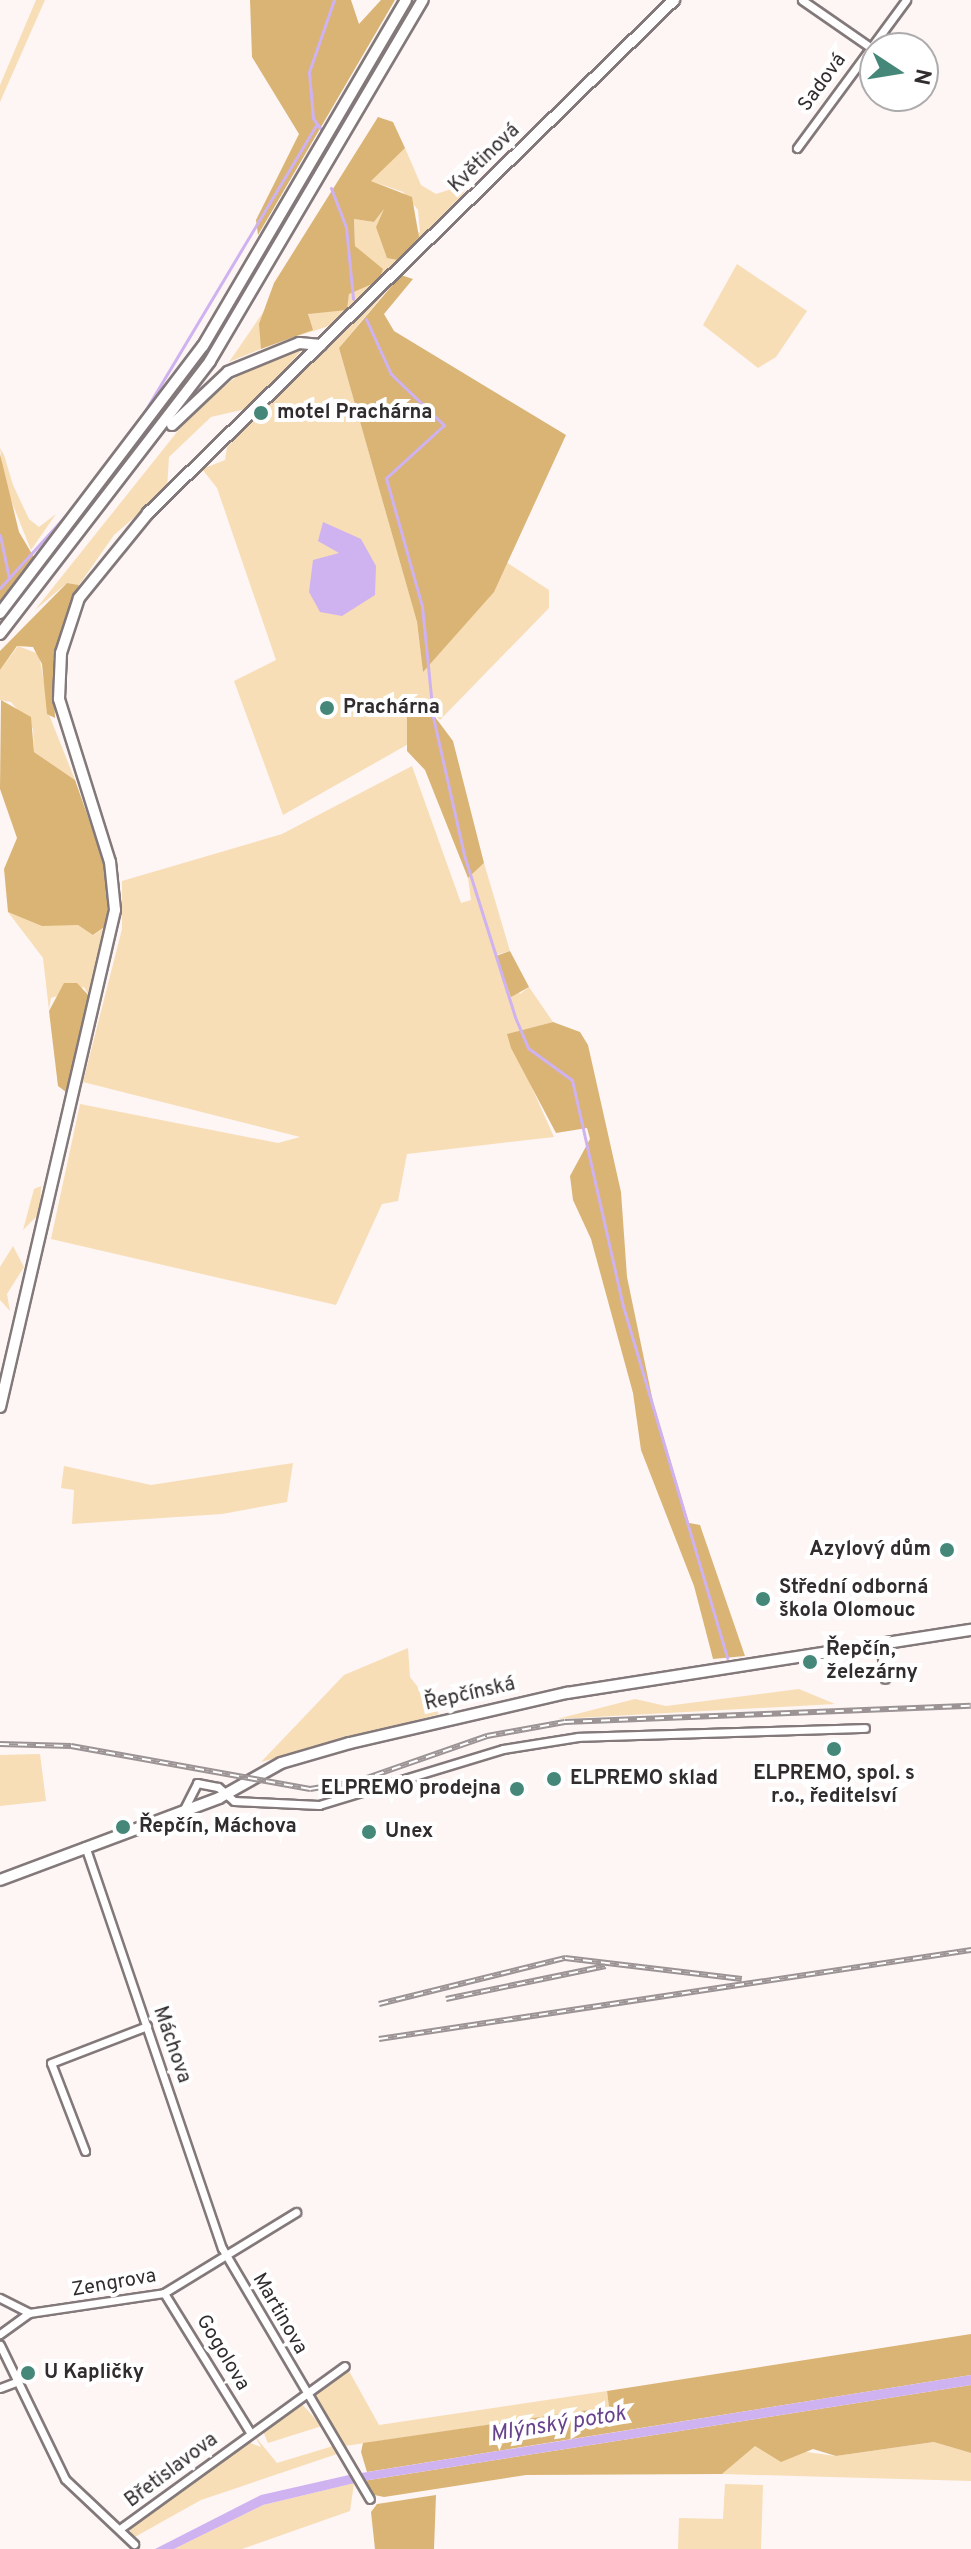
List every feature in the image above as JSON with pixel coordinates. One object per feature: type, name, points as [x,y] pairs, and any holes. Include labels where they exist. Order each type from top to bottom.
[{"type":"main road","points":[[0,613],[203,346],[406,0]]},
{"type":"main road","points":[[144,456],[282,248],[423,0]]},
{"type":"main road","name":"Květinová","points":[[0,1407],[115,906],[110,862],[61,717],[65,635],[106,557],[674,0]]},
{"type":"main road","points":[[0,634],[144,456],[221,377],[299,343],[321,345]]},
{"type":"main road","name":"Řepčínská","points":[[0,1880],[87,1850],[225,1795],[292,1759],[459,1715],[971,1630]]},
{"type":"street","points":[[802,0],[859,39]]},
{"type":"street","name":"Sadová","points":[[881,32],[906,0]]},
{"type":"street","name":"Sadová","points":[[797,148],[859,62]]},
{"type":"street","points":[[880,1644],[885,1679]]},
{"type":"street","points":[[184,1809],[197,1783],[225,1795],[319,1805],[503,1749],[578,1737],[865,1728]]},
{"type":"street","name":"Máchova","points":[[87,1850],[226,2254]]},
{"type":"street","points":[[85,2151],[51,2063],[147,2026]]},
{"type":"street","name":"Zengrova","points":[[29,2313],[164,2293],[296,2212]]},
{"type":"street","name":"Martinova","points":[[226,2254],[367,2496]]},
{"type":"street","name":"Gogolova","points":[[164,2293],[250,2432]]},
{"type":"street","points":[[0,2298],[29,2313],[0,2334]]},
{"type":"street","name":"Břetislavova","points":[[0,2345],[65,2479],[121,2528],[305,2391],[345,2366]]},
{"type":"street","points":[[0,2388],[16,2382]]},
{"type":"street","points":[[121,2528],[134,2544]]},
{"type":"shaded area","points":[[36,0],[45,0],[0,102],[0,85]]},
{"type":"shaded area","points":[[250,0],[351,0],[359,24],[381,0],[395,0],[258,235],[256,220],[299,134],[252,57]]},
{"type":"shaded area","points":[[378,117],[393,122],[405,148],[371,181],[412,197],[419,237],[398,260],[387,258],[376,227],[384,209],[374,222],[354,219],[355,246],[383,269],[379,281],[349,294],[347,310],[308,314],[313,330],[261,349],[259,324],[274,283]]},
{"type":"shaded area","points":[[405,148],[421,185],[436,194],[467,184],[464,193],[343,317],[326,327],[285,340],[310,331],[308,315],[318,308],[347,310],[349,294],[383,274],[355,246],[354,219],[374,222],[384,209],[420,233],[418,210],[403,192],[371,181],[373,172]]},
{"type":"shaded area","points":[[737,264],[807,311],[776,357],[758,368],[703,325]]},
{"type":"shaded area","points":[[401,275],[413,279],[384,314],[394,331],[566,435],[494,592],[423,672],[417,622],[339,348]]},
{"type":"shaded area","points":[[391,285],[339,348],[417,622],[423,671],[503,560],[549,590],[549,608],[440,720],[429,709],[407,717],[412,742],[283,815],[234,681],[276,660],[217,488],[202,469],[225,460],[227,447]]},
{"type":"shaded area","points":[[264,311],[261,349],[229,362]]},
{"type":"shaded area","points":[[303,349],[250,408],[211,417],[169,457],[167,489],[114,535],[79,585],[67,583],[35,610],[197,407],[244,371]]},
{"type":"shaded area","points":[[0,448],[29,519],[39,527],[56,514],[31,550],[4,483]]},
{"type":"shaded area","points":[[0,454],[19,532],[35,559],[0,602]]},
{"type":"shaded area","points":[[323,522],[361,539],[376,566],[375,595],[342,616],[320,612],[309,592],[313,560],[339,553],[318,541]]},
{"type":"shaded area","points":[[67,583],[79,585],[53,659],[55,718],[47,714],[42,664],[33,647],[17,646],[0,670],[0,651]]},
{"type":"shaded area","points":[[18,646],[39,654],[50,717],[75,780],[34,752],[33,729],[11,702],[0,700],[0,670]]},
{"type":"shaded area","points":[[1,700],[31,717],[34,752],[75,780],[107,871],[107,925],[93,935],[78,925],[42,926],[8,912],[4,869],[17,838],[0,789]]},
{"type":"shaded area","points":[[429,709],[453,741],[484,863],[468,878],[425,770],[407,751],[407,717]]},
{"type":"shaded area","points":[[412,766],[461,903],[471,900],[468,878],[484,863],[510,951],[496,955],[520,994],[529,987],[553,1022],[508,1034],[554,1137],[407,1154],[398,1201],[382,1204],[336,1305],[51,1239],[80,1104],[278,1143],[300,1137],[83,1082],[122,929],[122,881],[282,834]]},
{"type":"shaded area","points":[[8,912],[78,925],[94,935],[107,925],[90,997],[84,987],[51,998],[49,1010],[43,958]]},
{"type":"shaded area","points":[[510,951],[529,987],[511,997],[496,956]]},
{"type":"shaded area","points":[[64,983],[77,983],[90,997],[66,1092],[58,1086],[49,1011]]},
{"type":"shaded area","points":[[553,1022],[580,1032],[588,1045],[621,1192],[627,1277],[653,1402],[689,1523],[700,1525],[745,1656],[713,1659],[694,1586],[641,1450],[633,1393],[591,1239],[573,1200],[570,1176],[590,1139],[587,1128],[556,1133],[511,1048],[507,1034]]},
{"type":"shaded area","points":[[41,1186],[40,1213],[23,1230],[34,1189]]},
{"type":"shaded area","points":[[13,1246],[24,1267],[7,1294],[10,1311],[0,1300],[0,1267]]},
{"type":"shaded area","points":[[293,1463],[287,1502],[222,1514],[72,1524],[74,1490],[61,1488],[64,1466],[151,1485]]},
{"type":"shaded area","points":[[408,1648],[410,1677],[439,1714],[261,1762],[344,1675]]},
{"type":"shaded area","points":[[799,1689],[835,1704],[557,1719],[635,1699],[666,1706]]},
{"type":"shaded area","points":[[40,1754],[46,1801],[0,1806],[0,1755]]},
{"type":"shaded area","points":[[971,2334],[971,2375],[367,2472],[361,2452],[363,2443],[609,2407],[607,2391]]},
{"type":"shaded area","points":[[349,2371],[379,2425],[607,2391],[609,2407],[345,2446],[312,2393]]},
{"type":"shaded area","points":[[971,2375],[971,2385],[363,2481],[263,2505],[174,2549],[155,2549],[261,2495],[349,2475]]},
{"type":"shaded area","points":[[971,2385],[971,2453],[934,2442],[836,2456],[813,2449],[781,2462],[755,2446],[722,2474],[526,2475],[384,2497],[370,2494],[363,2481]]},
{"type":"shaded area","points":[[299,2401],[322,2426],[268,2443],[262,2429]]},
{"type":"shaded area","points":[[254,2435],[277,2463],[333,2446],[337,2454],[201,2500],[133,2538],[129,2527],[245,2441],[261,2447]]},
{"type":"shaded area","points":[[935,2442],[971,2453],[971,2481],[722,2474],[755,2445],[836,2456]]},
{"type":"shaded area","points":[[354,2483],[350,2511],[242,2549],[174,2549],[263,2505]]},
{"type":"shaded area","points":[[725,2484],[763,2485],[761,2549],[678,2549],[679,2518],[723,2519]]},
{"type":"shaded area","points":[[436,2495],[434,2549],[375,2549],[371,2512],[377,2504]]},
{"type":"waterway","points":[[323,132],[313,118],[309,72],[334,0]]},
{"type":"waterway","points":[[136,426],[317,124]]},
{"type":"waterway","points":[[331,188],[346,227],[353,299]]},
{"type":"waterway","points":[[366,319],[391,374],[444,425],[386,478],[422,606],[433,717],[464,855],[515,1017],[528,1048],[572,1080],[623,1306],[727,1658]]},
{"type":"waterway","points":[[0,588],[78,502]]},
{"type":"waterway","points":[[0,535],[9,578]]},
{"type":"railway","points":[[0,1744],[71,1746],[310,1789],[358,1781],[487,1736],[565,1722],[971,1706]]},
{"type":"railway","points":[[379,2039],[971,1950]]},
{"type":"railway","points":[[379,2004],[565,1958],[742,1979]]},
{"type":"railway","points":[[446,1999],[606,1966]]},
{"type":"place","name":"motel Prachárna","points":[[261,413]]},
{"type":"place","name":"Prachárna","points":[[327,708]]},
{"type":"place","name":"Azylový dům","points":[[947,1550]]},
{"type":"place","name":"Střední odborná škola Olomouc","points":[[763,1599]]},
{"type":"place","name":"Řepčín, železárny","points":[[810,1662]]},
{"type":"place","name":"ELPREMO, spol. s r.o., ředitelsví","points":[[834,1749]]},
{"type":"place","name":"ELPREMO sklad","points":[[554,1779]]},
{"type":"place","name":"ELPREMO prodejna","points":[[517,1789]]},
{"type":"place","name":"Řepčín, Máchova","points":[[123,1827]]},
{"type":"place","name":"Unex","points":[[369,1832]]},
{"type":"place","name":"U Kapličky","points":[[28,2373]]},
{"type":"water label","name":"Mlýnský potok","points":[[558,2425]]}]
